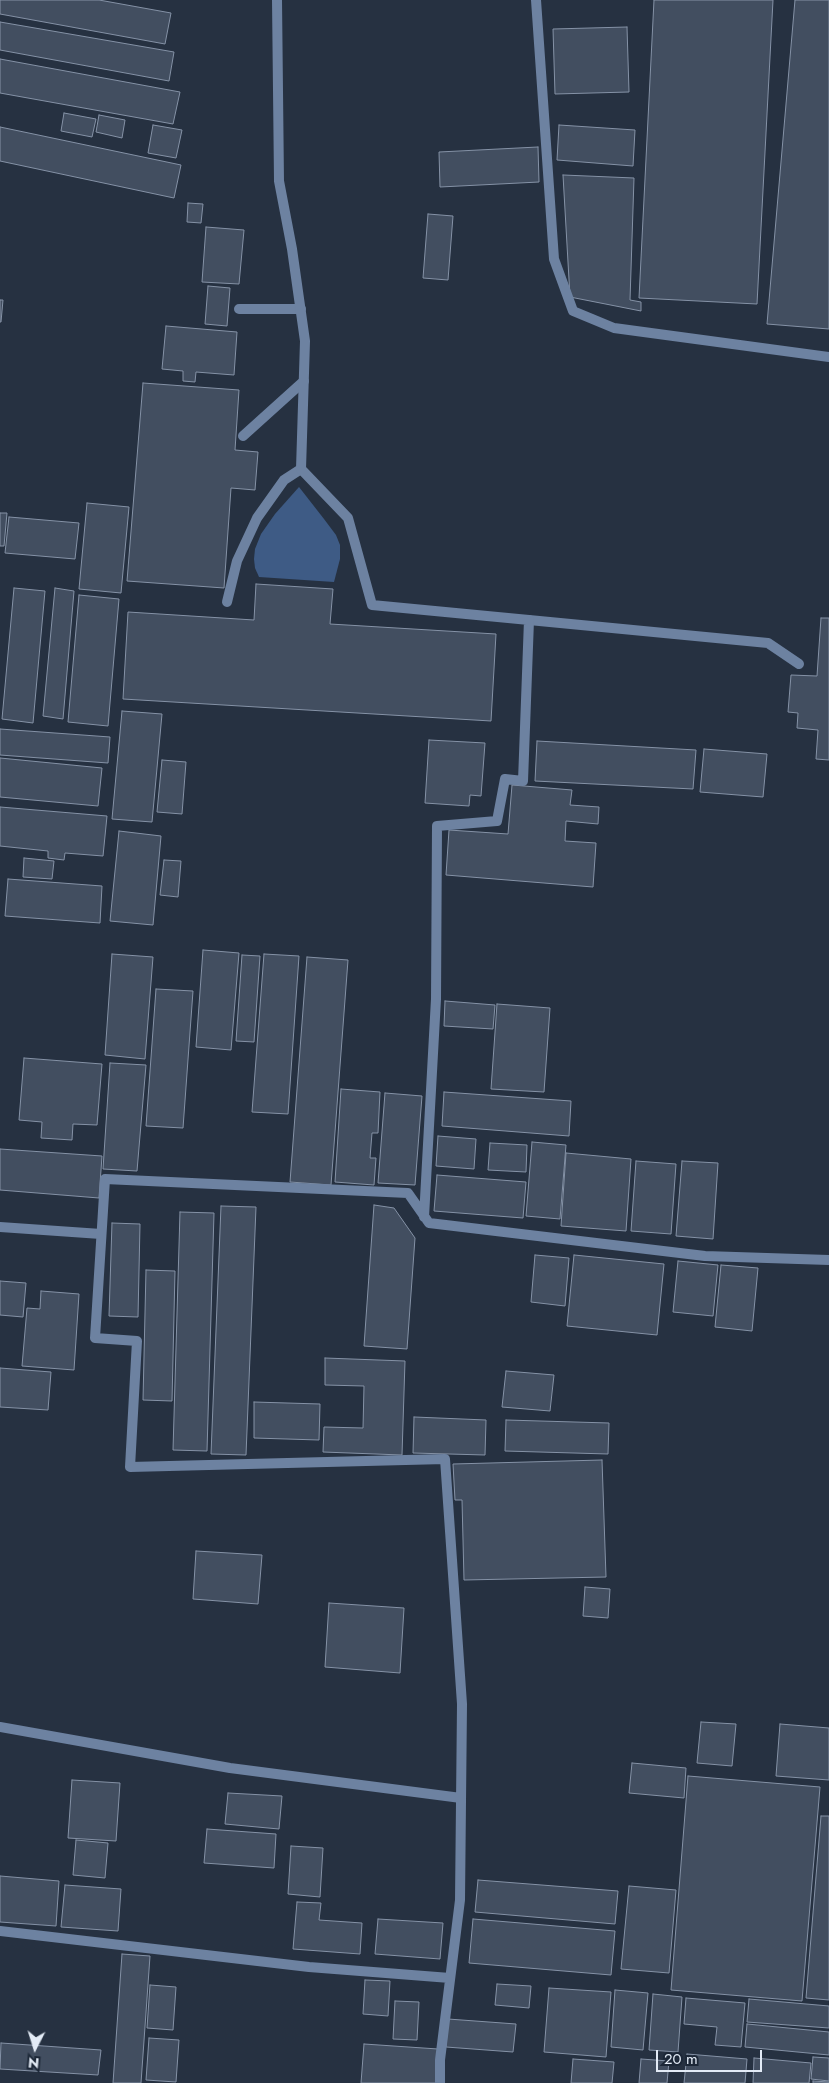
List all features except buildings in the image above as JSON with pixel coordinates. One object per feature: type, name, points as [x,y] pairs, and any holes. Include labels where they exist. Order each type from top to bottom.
[{"type":"street","points":[[277,0],[279,182],[305,340],[301,469],[348,518],[372,605],[768,643],[799,664]]},
{"type":"street","points":[[536,0],[554,259],[573,311],[614,328],[829,357]]},
{"type":"street","points":[[239,309],[301,309]]},
{"type":"street","points":[[243,436],[304,381]]},
{"type":"street","points":[[227,602],[237,561],[256,518],[284,480],[301,469]]},
{"type":"street","points":[[424,1217],[436,999],[437,826],[496,821],[505,779],[523,781],[529,620]]},
{"type":"street","points":[[440,2083],[440,2060],[460,1900],[462,1704],[445,1460],[130,1468],[137,1341],[95,1338],[104,1179],[408,1193],[429,1223],[705,1256],[829,1260]]},
{"type":"street","points":[[0,1227],[102,1234]]},
{"type":"street","points":[[0,1727],[230,1768],[461,1798]]},
{"type":"street","points":[[0,1931],[309,1967],[450,1978]]},
{"type":"shaded area","points":[[299,487],[336,535],[340,545],[340,559],[334,582],[259,577],[255,568],[255,549],[261,534],[275,514]]}]
